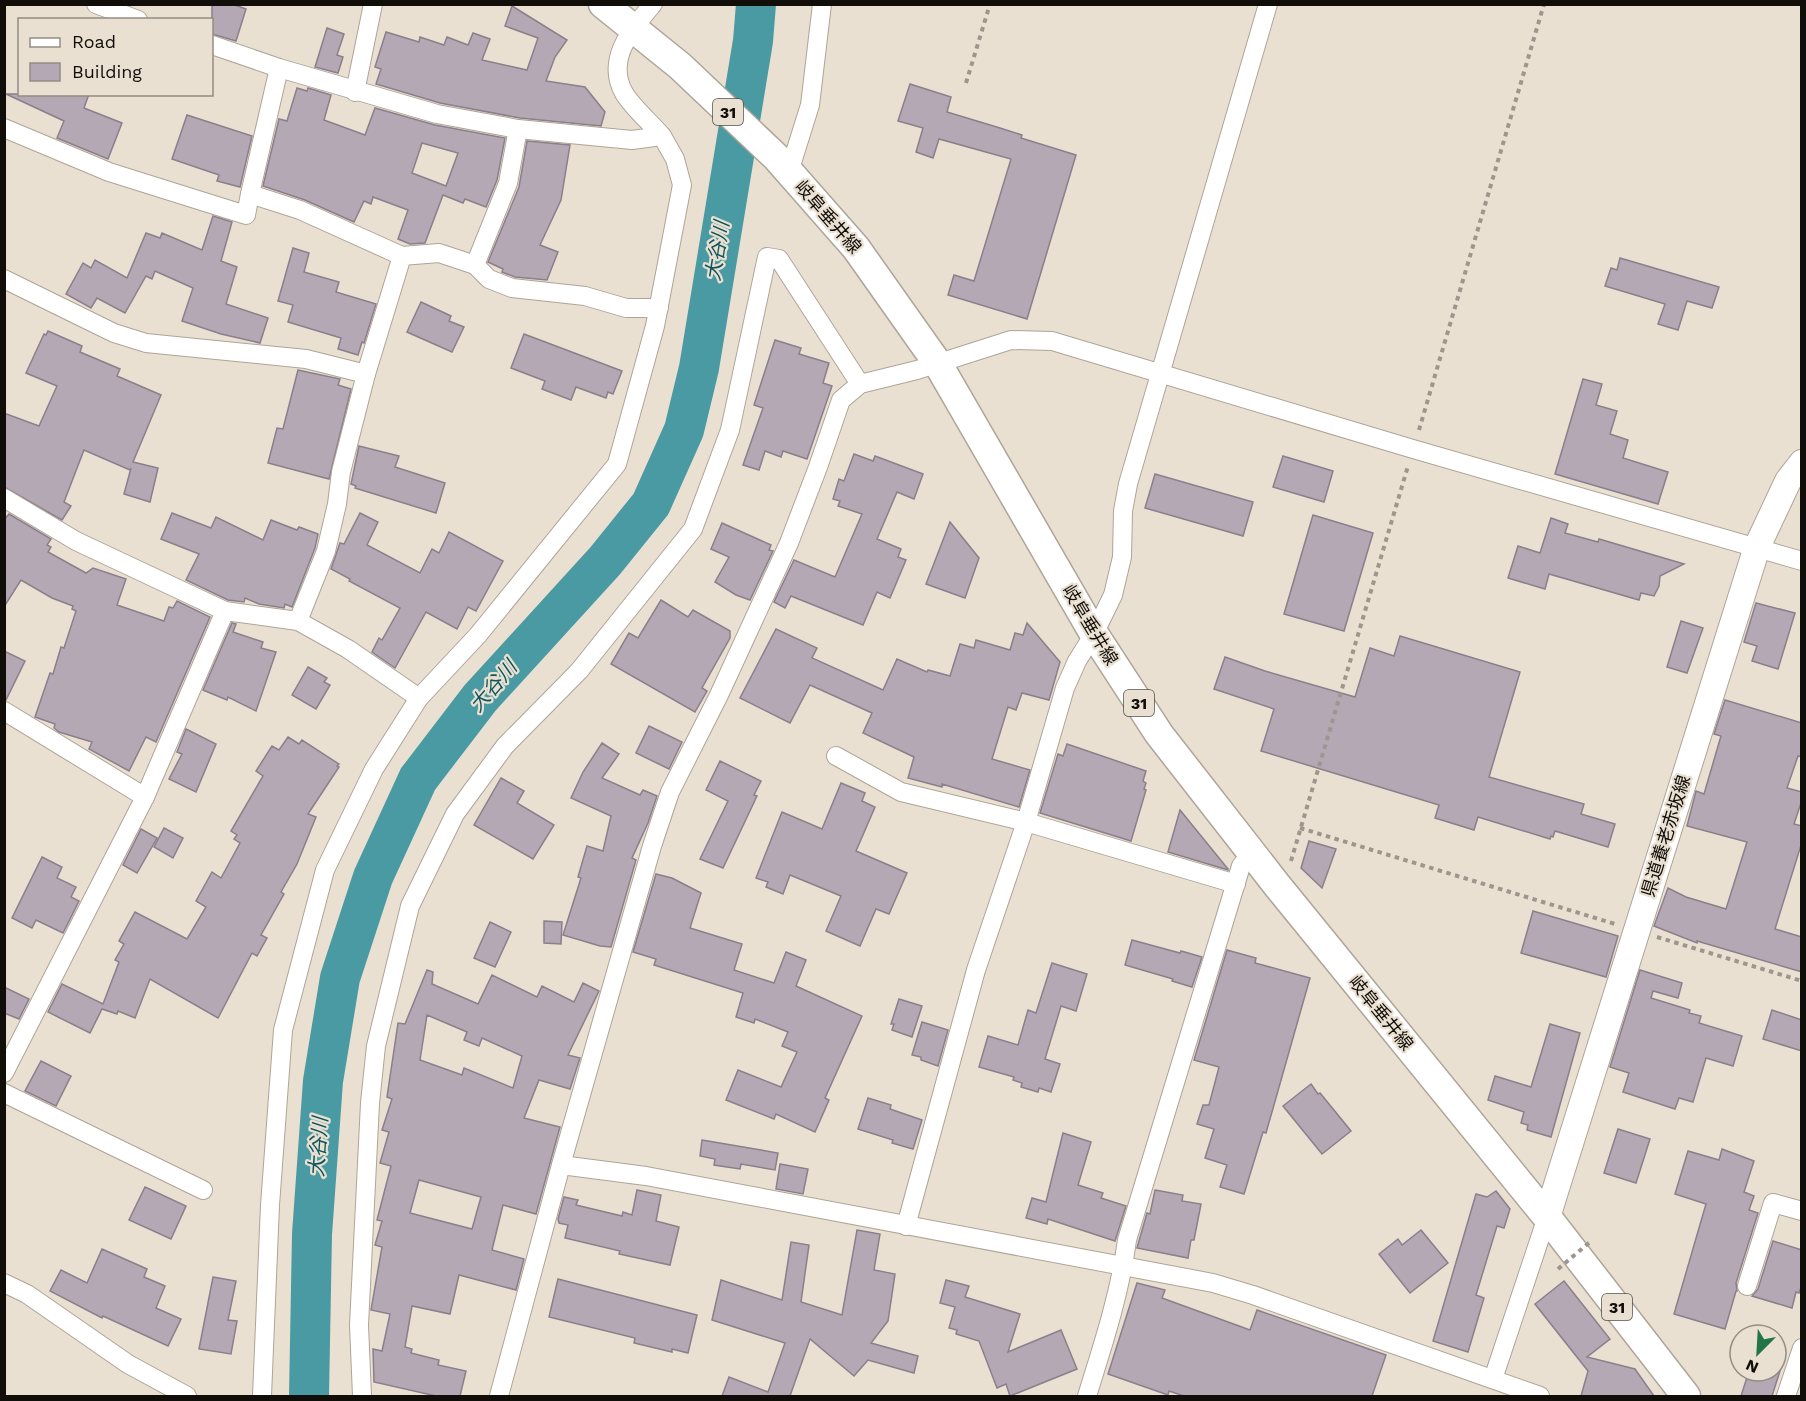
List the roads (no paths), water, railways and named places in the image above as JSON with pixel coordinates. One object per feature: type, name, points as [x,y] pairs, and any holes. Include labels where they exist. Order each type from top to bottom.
[{"type":"main road","name":"岐阜垂井線","points":[[603,4],[680,66],[783,165],[855,248],[938,364],[1094,634],[1159,734],[1251,853],[1547,1216],[1686,1396]]},
{"type":"main road","name":"県道養老赤坂線","points":[[1547,1216],[1756,548],[1788,481],[1802,463]]},
{"type":"street","points":[[96,4],[133,18]]},
{"type":"street","points":[[355,92],[373,4]]},
{"type":"street","points":[[262,1396],[270,1205],[283,1030],[325,870],[374,769],[419,698],[478,635],[617,464],[655,326],[682,185],[675,159],[662,136],[625,93],[617,74],[621,50],[633,28],[653,4]]},
{"type":"street","points":[[783,165],[810,105],[822,4]]},
{"type":"street","points":[[906,1226],[976,970],[1026,822],[1065,688],[1113,595],[1122,557],[1123,511],[1128,484],[1268,4]]},
{"type":"street","points":[[213,45],[355,92],[437,114],[518,129],[632,140],[662,136]]},
{"type":"street","points":[[4,128],[109,172],[246,215],[279,68]]},
{"type":"street","points":[[475,265],[508,183],[518,129]]},
{"type":"street","points":[[250,194],[300,210],[402,256],[439,253],[475,265],[489,279],[512,288],[585,296],[626,308],[658,308]]},
{"type":"street","points":[[298,621],[326,551],[337,504],[341,472],[366,374],[402,256]]},
{"type":"street","points":[[362,1396],[359,1324],[370,1102],[376,1046],[410,906],[455,814],[505,746],[579,671],[693,530],[730,430],[767,257],[779,259],[860,384]]},
{"type":"street","points":[[4,279],[114,333],[146,343],[306,359],[366,374]]},
{"type":"street","points":[[499,1396],[561,1165],[652,846],[670,792],[719,695],[789,543],[841,400],[860,384],[938,364],[1011,340],[1052,341],[1802,561]]},
{"type":"street","points":[[4,498],[76,541],[225,611],[298,621],[348,649],[419,698]]},
{"type":"street","points":[[4,1072],[145,797],[225,611]]},
{"type":"street","points":[[4,711],[145,797]]},
{"type":"street","points":[[836,756],[901,792],[1026,822],[1236,884]]},
{"type":"street","points":[[1087,1396],[1124,1266],[1127,1240],[1241,866],[1251,853]]},
{"type":"street","points":[[4,1093],[203,1190]]},
{"type":"street","points":[[561,1165],[646,1176],[1213,1283],[1539,1396]]},
{"type":"street","points":[[1747,1286],[1773,1203],[1802,1211]]},
{"type":"street","points":[[1493,1379],[1547,1216]]},
{"type":"street","points":[[4,1283],[27,1294],[128,1364],[187,1396]]},
{"type":"street","points":[[1786,1396],[1802,1348]]},
{"type":"waterway","name":"大谷川","points":[[309,1396],[312,1234],[323,1081],[340,978],[373,877],[418,779],[480,698],[605,561],[651,504],[684,430],[699,368],[753,41],[756,4]]}]
